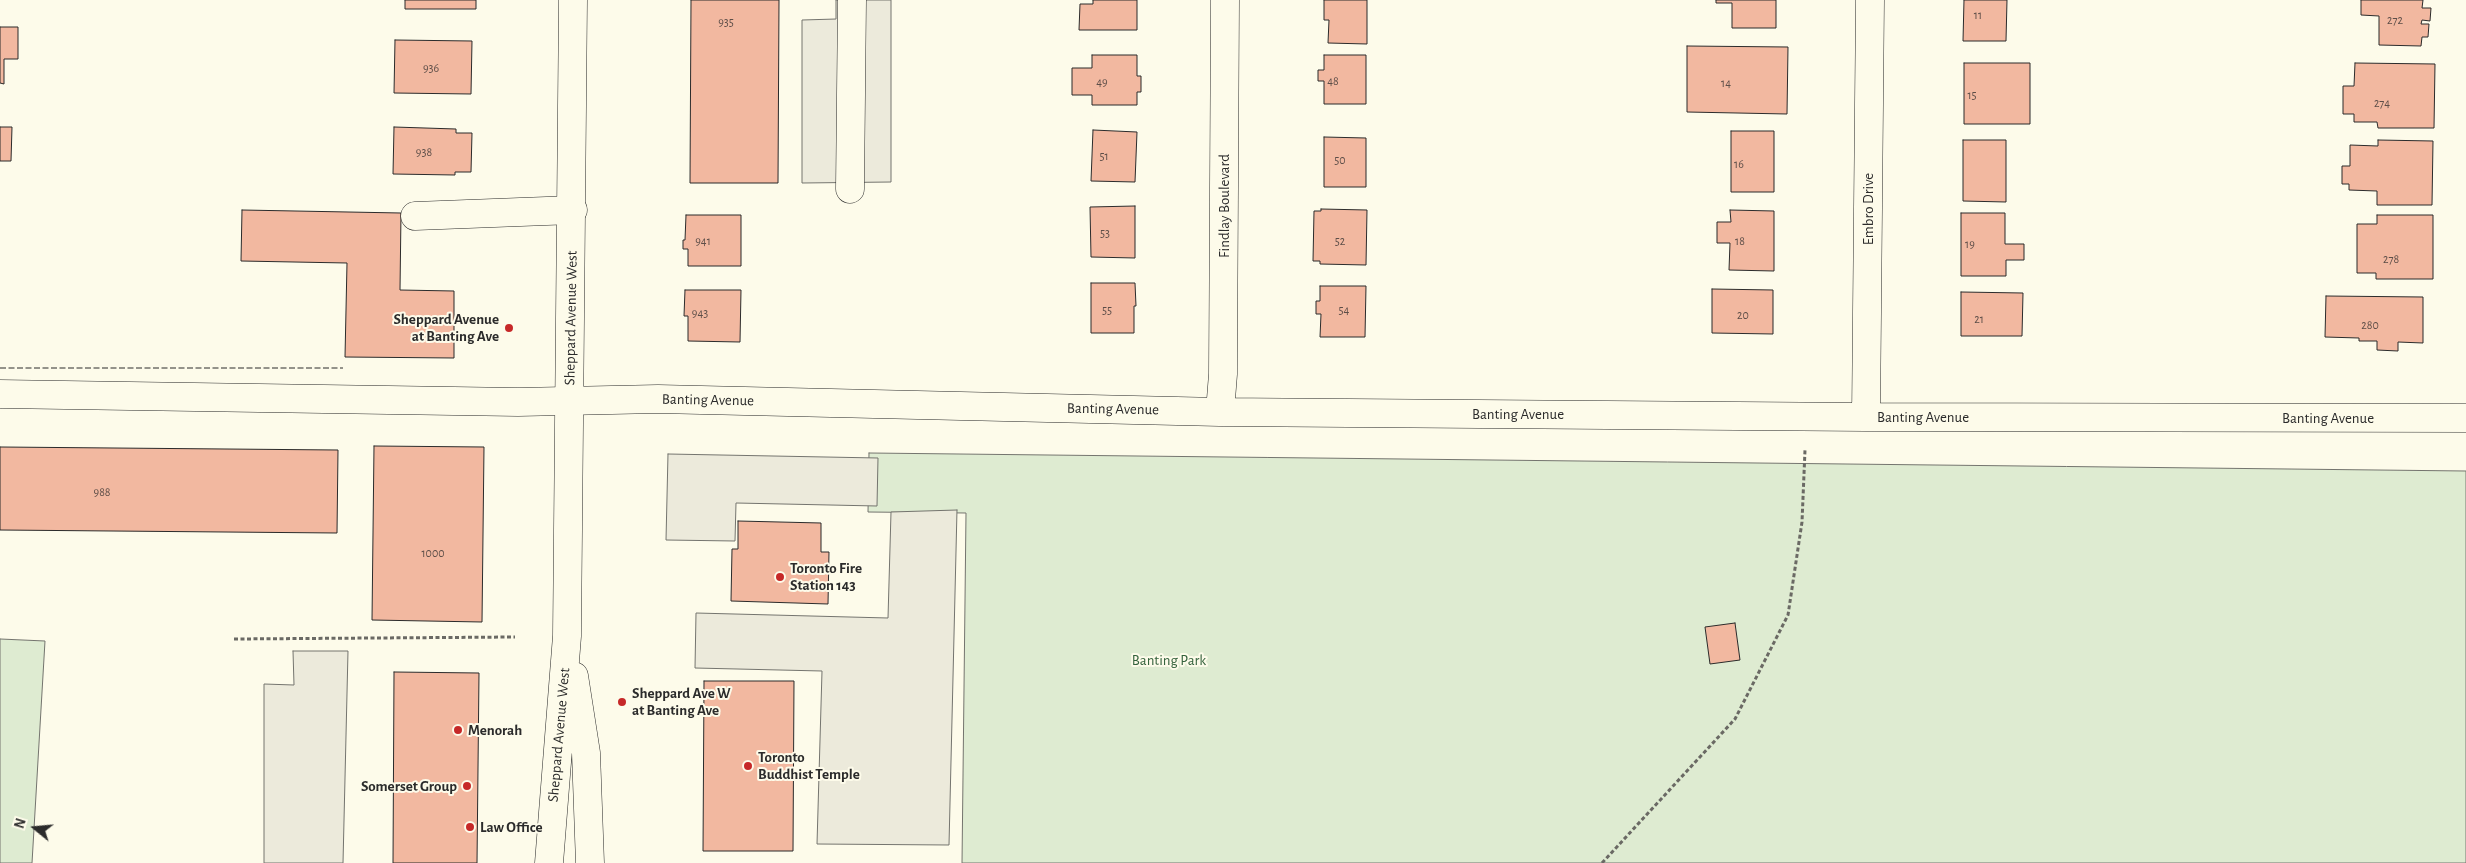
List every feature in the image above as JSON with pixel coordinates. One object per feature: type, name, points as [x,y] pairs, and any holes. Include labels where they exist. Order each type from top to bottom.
[{"type":"street","name":"Sheppard Avenue West","points":[[549,863],[567,636],[573,210],[573,0]]},
{"type":"street","points":[[850,189],[852,0]]},
{"type":"street","name":"Findlay Boulevard","points":[[1220,412],[1223,374],[1226,0]]},
{"type":"street","name":"Embro Drive","points":[[1866,417],[1870,0]]},
{"type":"street","points":[[416,216],[573,210]]},
{"type":"street","name":"Banting Avenue","points":[[0,394],[518,402],[658,398],[1220,412],[1866,417],[2466,418]]},
{"type":"street","name":"Sheppard Avenue West","points":[[567,636],[586,753],[590,863]]},
{"type":"path","points":[[1602,863],[1735,719],[1788,615],[1802,522],[1806,442]]},
{"type":"path","points":[[234,639],[515,637]]},
{"type":"green space","name":"Banting Park","points":[[869,453],[2466,471],[2466,863],[962,863],[966,513],[868,512]]},
{"type":"green space","points":[[0,639],[45,641],[32,863],[0,863]]},
{"type":"shaded area","points":[[836,0],[891,0],[891,182],[802,183],[802,20],[836,19]]},
{"type":"shaded area","points":[[668,454],[878,458],[877,506],[736,503],[735,541],[666,540]]},
{"type":"shaded area","points":[[957,510],[949,845],[817,844],[822,671],[695,668],[696,613],[888,618],[891,512]]},
{"type":"shaded area","points":[[293,651],[348,651],[343,863],[264,863],[264,684],[294,685]]},
{"type":"building","points":[[405,0],[476,0],[476,9],[405,9]]},
{"type":"building","points":[[691,0],[779,0],[778,183],[690,183]]},
{"type":"building","points":[[1093,0],[1137,0],[1137,30],[1079,30],[1080,4],[1093,4]]},
{"type":"building","points":[[1324,0],[1367,0],[1367,44],[1328,43],[1329,20],[1324,20]]},
{"type":"building","points":[[1716,0],[1776,0],[1776,28],[1732,28],[1732,3],[1716,3]]},
{"type":"building","points":[[1964,0],[2007,0],[2006,41],[1963,41]]},
{"type":"building","points":[[2361,0],[2423,0],[2422,8],[2431,8],[2430,21],[2422,20],[2421,24],[2429,24],[2428,37],[2422,37],[2421,46],[2379,45],[2379,16],[2361,15]]},
{"type":"building","points":[[0,27],[18,27],[18,59],[4,59],[4,84],[0,83]]},
{"type":"building","points":[[395,40],[472,41],[471,94],[394,93]]},
{"type":"building","points":[[1687,46],[1788,47],[1787,114],[1687,112]]},
{"type":"building","points":[[1092,55],[1137,55],[1137,76],[1141,76],[1141,92],[1137,92],[1137,105],[1092,105],[1092,95],[1072,95],[1072,68],[1092,68]]},
{"type":"building","points":[[1324,55],[1366,55],[1366,104],[1324,104],[1324,81],[1318,81],[1318,70],[1324,70]]},
{"type":"building","points":[[1964,63],[2030,63],[2030,124],[1964,124]]},
{"type":"building","points":[[2355,63],[2435,64],[2434,128],[2378,128],[2377,122],[2354,122],[2354,114],[2343,114],[2343,86],[2354,86]]},
{"type":"building","points":[[0,127],[12,127],[11,161],[0,161]]},
{"type":"building","points":[[394,127],[456,129],[456,133],[472,133],[471,172],[455,172],[455,175],[393,174]]},
{"type":"building","points":[[1093,130],[1137,132],[1135,182],[1091,181]]},
{"type":"building","points":[[1731,131],[1774,131],[1774,192],[1731,192]]},
{"type":"building","points":[[1324,137],[1366,138],[1366,187],[1324,187]]},
{"type":"building","points":[[1963,140],[2006,140],[2006,202],[1963,201]]},
{"type":"building","points":[[2378,140],[2433,141],[2432,205],[2377,205],[2377,191],[2349,190],[2349,184],[2342,184],[2342,166],[2350,166],[2350,145],[2378,146]]},
{"type":"building","points":[[1135,206],[1135,258],[1091,257],[1090,207]]},
{"type":"building","points":[[1321,209],[1367,210],[1366,265],[1320,264],[1320,261],[1313,261],[1314,211],[1321,211]]},
{"type":"building","points":[[242,210],[401,213],[400,290],[454,291],[454,358],[345,357],[347,263],[241,261]]},
{"type":"building","points":[[1730,210],[1774,211],[1774,271],[1729,270],[1730,243],[1717,243],[1717,222],[1731,222]]},
{"type":"building","points":[[1961,213],[2005,213],[2005,244],[2024,244],[2024,260],[2006,260],[2006,276],[1961,276]]},
{"type":"building","points":[[686,215],[741,215],[741,266],[688,266],[688,249],[683,249]]},
{"type":"building","points":[[2377,215],[2433,215],[2433,279],[2376,279],[2376,273],[2357,273],[2357,224],[2377,224]]},
{"type":"building","points":[[1091,283],[1135,283],[1134,333],[1091,333]]},
{"type":"building","points":[[1320,286],[1366,286],[1365,337],[1320,337],[1321,314],[1316,314],[1316,301],[1320,301]]},
{"type":"building","points":[[1712,289],[1773,290],[1773,334],[1712,333]]},
{"type":"building","points":[[685,290],[741,290],[740,342],[688,341],[688,316],[684,316]]},
{"type":"building","points":[[1961,292],[2023,293],[2022,336],[1961,336]]},
{"type":"building","points":[[2326,296],[2423,297],[2423,343],[2398,342],[2398,351],[2377,350],[2377,341],[2359,341],[2359,338],[2325,337]]},
{"type":"building","points":[[374,446],[484,447],[482,622],[372,620]]},
{"type":"building","points":[[0,447],[338,450],[337,533],[0,530]]},
{"type":"building","name":"Toronto Fire Station 143","points":[[738,521],[821,523],[821,552],[829,552],[828,604],[731,601],[732,549],[738,549]]},
{"type":"building","points":[[1735,623],[1740,660],[1710,664],[1705,627]]},
{"type":"building","points":[[394,672],[479,673],[477,863],[393,863]]},
{"type":"building","name":"Toronto Buddhist Temple","points":[[704,681],[794,681],[793,851],[703,851]]},
{"type":"fence","points":[[0,368],[343,368]]},
{"type":"place","name":"Sheppard Avenue at Banting Ave","points":[[509,328]]},
{"type":"place","name":"Toronto Fire Station 143","points":[[780,577]]},
{"type":"place","name":"Sheppard Ave W at Banting Ave","points":[[622,702]]},
{"type":"place","name":"Menorah","points":[[458,730]]},
{"type":"place","name":"Toronto Buddhist Temple","points":[[748,766]]},
{"type":"place","name":"Somerset Group","points":[[467,786]]},
{"type":"place","name":"Law Office","points":[[470,827]]}]
